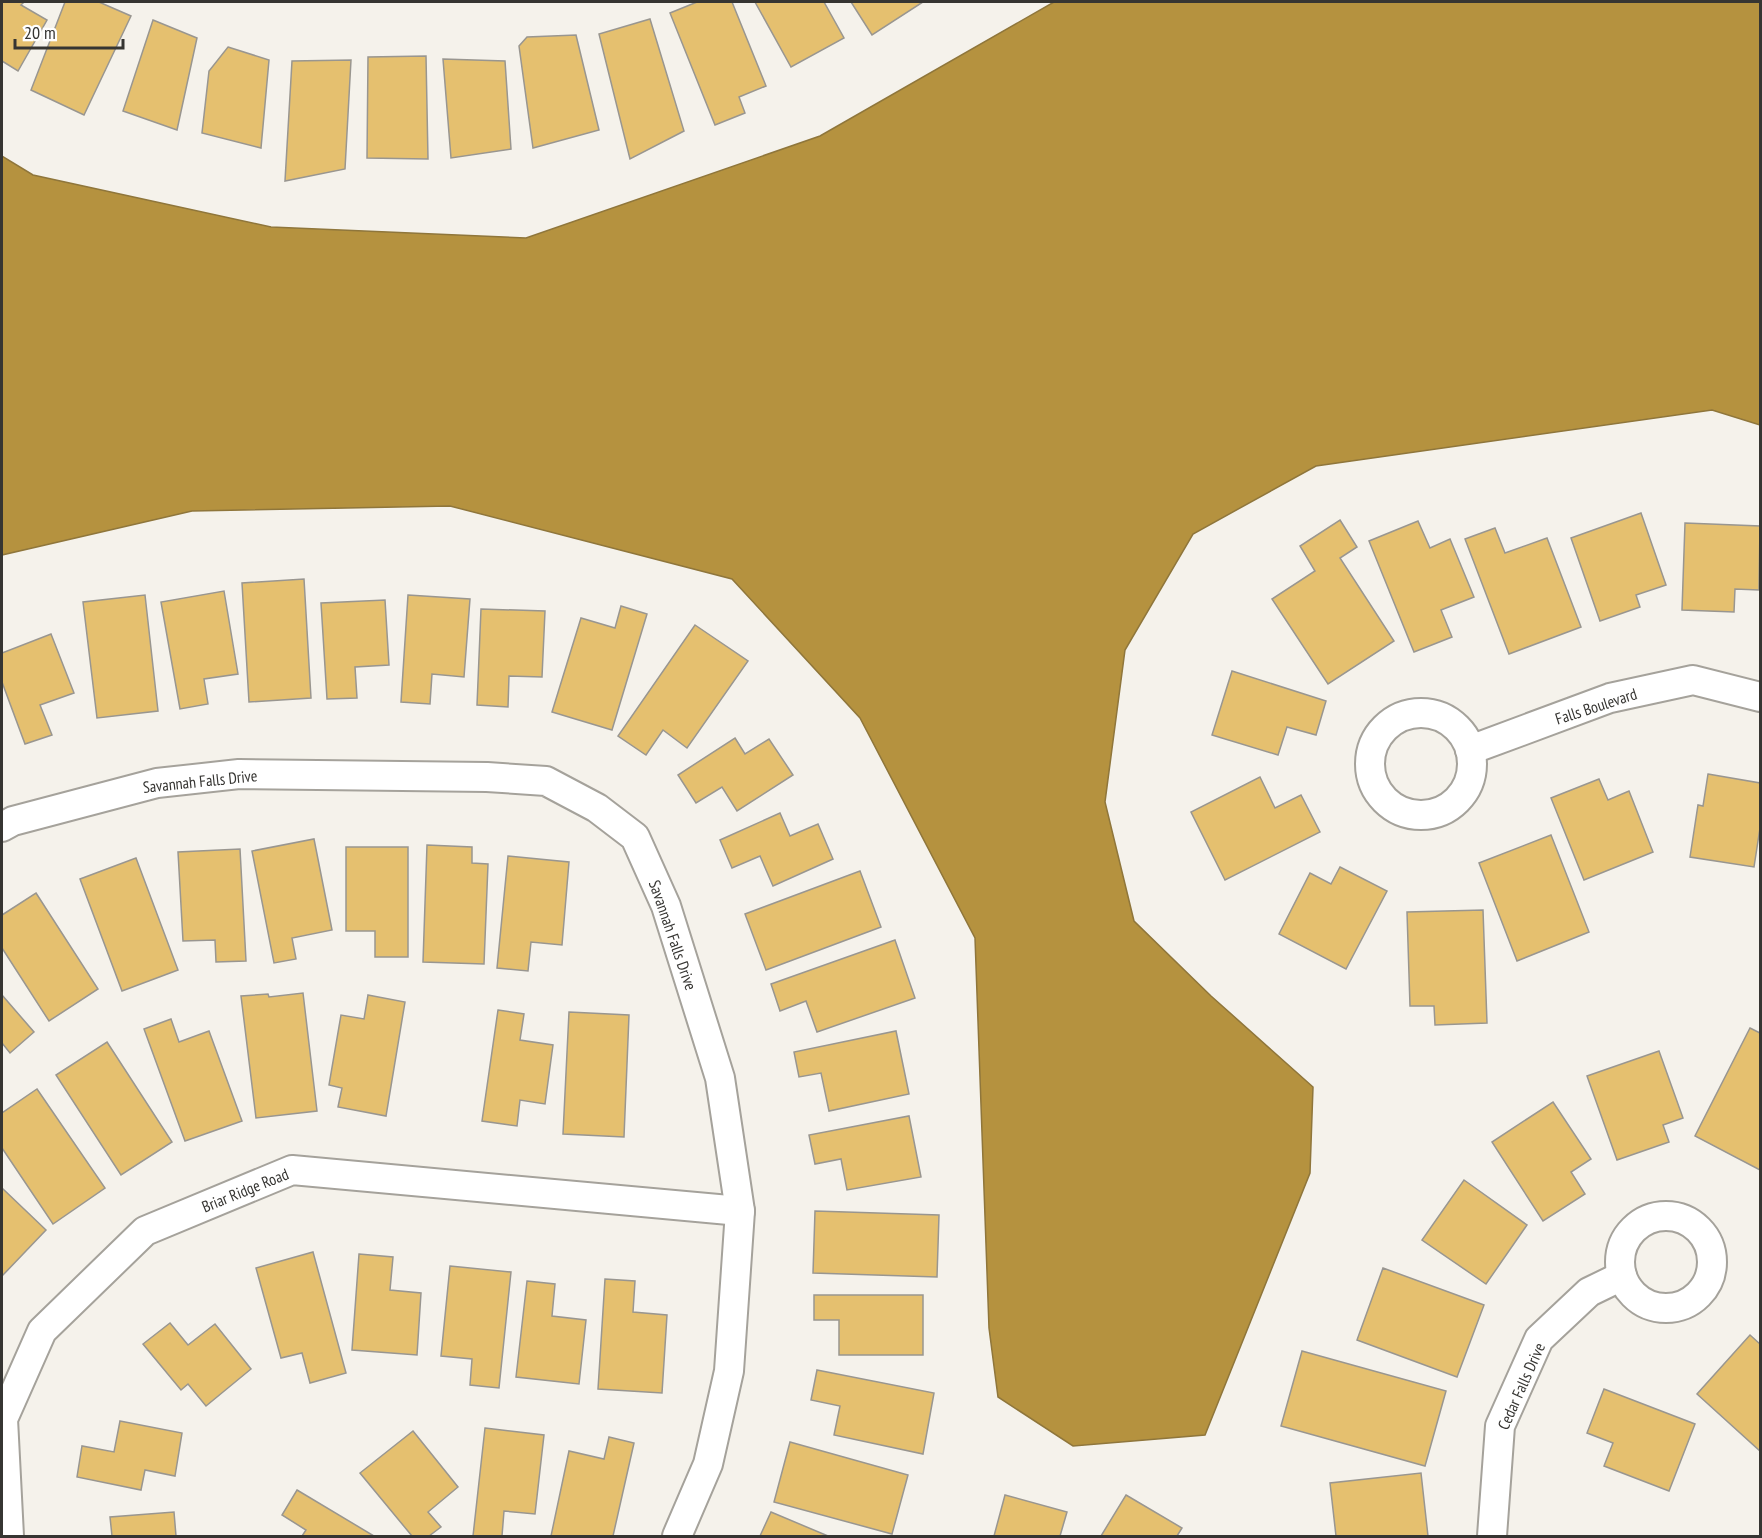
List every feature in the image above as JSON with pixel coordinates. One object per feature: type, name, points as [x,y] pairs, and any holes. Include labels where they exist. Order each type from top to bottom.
[{"type":"street","name":"Falls Boulevard","points":[[1470,750],[1610,698],[1694,680],[1761,697]]},
{"type":"street","name":"Savannah Falls Drive","points":[[2,827],[13,821],[157,783],[239,774],[487,777],[546,781],[597,808],[635,837],[666,906],[720,1078],[740,1211],[729,1371],[708,1464],[677,1536]]},
{"type":"street","name":"Briar Ridge Road","points":[[9,1536],[3,1419],[42,1331],[145,1231],[292,1170],[740,1211]]},
{"type":"street","name":"Cedar Falls Drive","points":[[1492,1536],[1500,1426],[1539,1339],[1589,1292],[1622,1276]]},
{"type":"shaded area","points":[[1054,2],[1760,2],[1760,425],[1712,410],[1316,466],[1193,534],[1125,650],[1105,802],[1134,921],[1211,996],[1313,1087],[1310,1173],[1205,1435],[1073,1446],[998,1397],[989,1328],[975,938],[860,718],[732,579],[450,506],[192,511],[2,555],[2,156],[33,175],[271,227],[526,238],[820,136]]},
{"type":"building","points":[[2,2],[24,2],[21,5],[47,20],[18,71],[2,61]]},
{"type":"building","points":[[65,2],[99,2],[131,16],[84,115],[31,90]]},
{"type":"building","points":[[697,2],[732,2],[766,86],[739,97],[745,113],[715,125],[670,13]]},
{"type":"building","points":[[755,2],[824,2],[844,38],[791,67]]},
{"type":"building","points":[[851,2],[923,2],[872,35]]},
{"type":"building","points":[[650,19],[684,131],[630,159],[599,34]]},
{"type":"building","points":[[153,20],[197,38],[177,130],[123,111]]},
{"type":"building","points":[[576,35],[599,130],[533,148],[519,46],[527,37]]},
{"type":"building","points":[[228,47],[269,60],[261,148],[202,133],[209,71]]},
{"type":"building","points":[[426,56],[428,159],[367,158],[368,57]]},
{"type":"building","points":[[443,59],[505,61],[511,149],[451,158]]},
{"type":"building","points":[[351,60],[345,169],[285,181],[292,61]]},
{"type":"building","points":[[1641,513],[1666,585],[1636,595],[1640,607],[1600,621],[1571,538]]},
{"type":"building","points":[[1340,520],[1357,547],[1340,558],[1394,641],[1328,684],[1272,599],[1315,571],[1300,546]]},
{"type":"building","points":[[1418,521],[1430,548],[1450,539],[1474,597],[1441,610],[1452,637],[1414,652],[1369,541]]},
{"type":"building","points":[[1685,523],[1760,526],[1759,590],[1735,589],[1734,612],[1682,610]]},
{"type":"building","points":[[1495,528],[1505,553],[1547,538],[1581,627],[1509,654],[1465,539]]},
{"type":"building","points":[[304,579],[311,698],[249,702],[242,583]]},
{"type":"building","points":[[224,591],[238,674],[204,679],[208,704],[180,709],[161,602]]},
{"type":"building","points":[[145,595],[158,711],[97,718],[83,602]]},
{"type":"building","points":[[408,595],[470,599],[464,677],[432,674],[430,704],[401,702]]},
{"type":"building","points":[[385,600],[389,665],[355,667],[357,698],[327,699],[321,603]]},
{"type":"building","points":[[621,606],[647,614],[612,730],[552,712],[581,618],[615,628]]},
{"type":"building","points":[[481,609],[545,611],[542,677],[509,676],[508,707],[477,705]]},
{"type":"building","points":[[695,625],[748,661],[687,748],[663,730],[646,755],[618,736]]},
{"type":"building","points":[[51,634],[74,693],[40,705],[52,735],[25,744],[2,682],[2,653]]},
{"type":"building","points":[[1232,671],[1326,701],[1316,735],[1287,727],[1278,755],[1212,735]]},
{"type":"building","points":[[735,738],[745,754],[769,739],[793,775],[737,811],[722,787],[696,803],[678,775]]},
{"type":"building","points":[[1708,774],[1760,783],[1760,828],[1754,867],[1690,857],[1698,805],[1703,806]]},
{"type":"building","points":[[1260,777],[1275,808],[1301,795],[1320,832],[1225,880],[1191,812]]},
{"type":"building","points":[[1599,779],[1608,800],[1629,791],[1653,852],[1584,880],[1551,798]]},
{"type":"building","points":[[780,813],[790,836],[818,824],[833,859],[773,886],[760,856],[732,868],[720,840]]},
{"type":"building","points":[[1551,835],[1589,932],[1517,961],[1479,863]]},
{"type":"building","points":[[314,839],[332,930],[292,938],[296,959],[274,963],[252,851]]},
{"type":"building","points":[[427,845],[472,847],[472,863],[488,864],[484,964],[423,962]]},
{"type":"building","points":[[346,847],[408,847],[408,957],[375,957],[375,931],[346,931]]},
{"type":"building","points":[[240,849],[246,961],[216,962],[215,940],[183,941],[178,852]]},
{"type":"building","points":[[508,856],[569,862],[562,945],[531,942],[528,971],[497,968]]},
{"type":"building","points":[[136,858],[178,970],[122,991],[80,879]]},
{"type":"building","points":[[1340,867],[1387,891],[1346,969],[1279,934],[1310,873],[1331,884]]},
{"type":"building","points":[[860,871],[881,927],[766,970],[745,914]]},
{"type":"building","points":[[36,893],[98,989],[49,1021],[2,948],[2,915]]},
{"type":"building","points":[[1483,910],[1487,1023],[1435,1025],[1434,1006],[1410,1006],[1407,912]]},
{"type":"building","points":[[895,940],[915,998],[817,1032],[806,1001],[780,1011],[771,984]]},
{"type":"building","points":[[303,993],[317,1111],[256,1118],[241,996],[268,994],[269,997]]},
{"type":"building","points":[[2,995],[34,1032],[10,1053],[2,1043]]},
{"type":"building","points":[[368,995],[405,1002],[386,1116],[338,1107],[342,1088],[329,1085],[341,1015],[364,1019]]},
{"type":"building","points":[[498,1010],[524,1014],[520,1040],[553,1045],[545,1104],[520,1100],[517,1126],[482,1121]]},
{"type":"building","points":[[569,1012],[629,1015],[624,1137],[563,1134]]},
{"type":"building","points":[[171,1019],[179,1042],[209,1031],[242,1121],[185,1141],[144,1029]]},
{"type":"building","points":[[1750,1028],[1760,1033],[1760,1170],[1695,1136]]},
{"type":"building","points":[[896,1031],[909,1094],[829,1111],[821,1073],[799,1077],[794,1052]]},
{"type":"building","points":[[107,1042],[172,1142],[121,1175],[56,1075]]},
{"type":"building","points":[[1659,1051],[1683,1118],[1663,1125],[1669,1142],[1617,1160],[1587,1076]]},
{"type":"building","points":[[37,1089],[105,1188],[53,1224],[2,1148],[2,1113]]},
{"type":"building","points":[[1553,1102],[1591,1159],[1571,1172],[1585,1194],[1543,1221],[1492,1142]]},
{"type":"building","points":[[909,1116],[921,1177],[847,1190],[841,1159],[815,1164],[809,1135]]},
{"type":"building","points":[[1464,1180],[1527,1225],[1486,1284],[1422,1240]]},
{"type":"building","points":[[2,1188],[46,1230],[3,1275],[2,1274]]},
{"type":"building","points":[[815,1211],[939,1215],[937,1277],[813,1273]]},
{"type":"building","points":[[313,1252],[346,1373],[310,1383],[302,1353],[281,1358],[256,1268]]},
{"type":"building","points":[[359,1254],[393,1257],[390,1290],[421,1293],[417,1355],[352,1350]]},
{"type":"building","points":[[450,1266],[511,1272],[499,1388],[470,1385],[472,1359],[441,1356]]},
{"type":"building","points":[[1383,1268],[1484,1305],[1457,1377],[1357,1340]]},
{"type":"building","points":[[605,1279],[635,1281],[633,1312],[667,1315],[662,1393],[598,1389]]},
{"type":"building","points":[[527,1281],[555,1284],[552,1316],[586,1320],[579,1384],[516,1377]]},
{"type":"building","points":[[814,1295],[923,1295],[923,1355],[839,1355],[839,1320],[814,1320]]},
{"type":"building","points":[[170,1323],[188,1345],[215,1324],[251,1369],[206,1406],[188,1384],[181,1390],[143,1344]]},
{"type":"building","points":[[1750,1335],[1760,1344],[1760,1451],[1697,1394]]},
{"type":"building","points":[[1302,1351],[1446,1391],[1425,1466],[1281,1426]]},
{"type":"building","points":[[817,1370],[934,1393],[923,1454],[834,1435],[840,1406],[811,1400]]},
{"type":"building","points":[[1604,1389],[1695,1424],[1669,1491],[1604,1466],[1613,1443],[1587,1433]]},
{"type":"building","points":[[120,1421],[182,1433],[175,1476],[145,1470],[141,1490],[77,1477],[82,1446],[114,1452]]},
{"type":"building","points":[[485,1428],[544,1435],[535,1514],[504,1511],[502,1536],[473,1536]]},
{"type":"building","points":[[413,1431],[458,1487],[428,1512],[441,1527],[429,1536],[412,1536],[360,1473]]},
{"type":"building","points":[[609,1437],[634,1443],[613,1536],[551,1536],[569,1451],[604,1459]]},
{"type":"building","points":[[790,1442],[908,1475],[892,1534],[774,1502]]},
{"type":"building","points":[[1421,1473],[1428,1536],[1336,1536],[1330,1483]]},
{"type":"building","points":[[297,1490],[374,1536],[302,1536],[306,1530],[282,1515]]},
{"type":"building","points":[[1005,1495],[1067,1512],[1060,1536],[994,1536]]},
{"type":"building","points":[[1126,1495],[1182,1528],[1177,1536],[1101,1536]]},
{"type":"building","points":[[174,1512],[176,1536],[112,1536],[110,1517]]},
{"type":"building","points":[[771,1512],[828,1536],[760,1536]]}]
